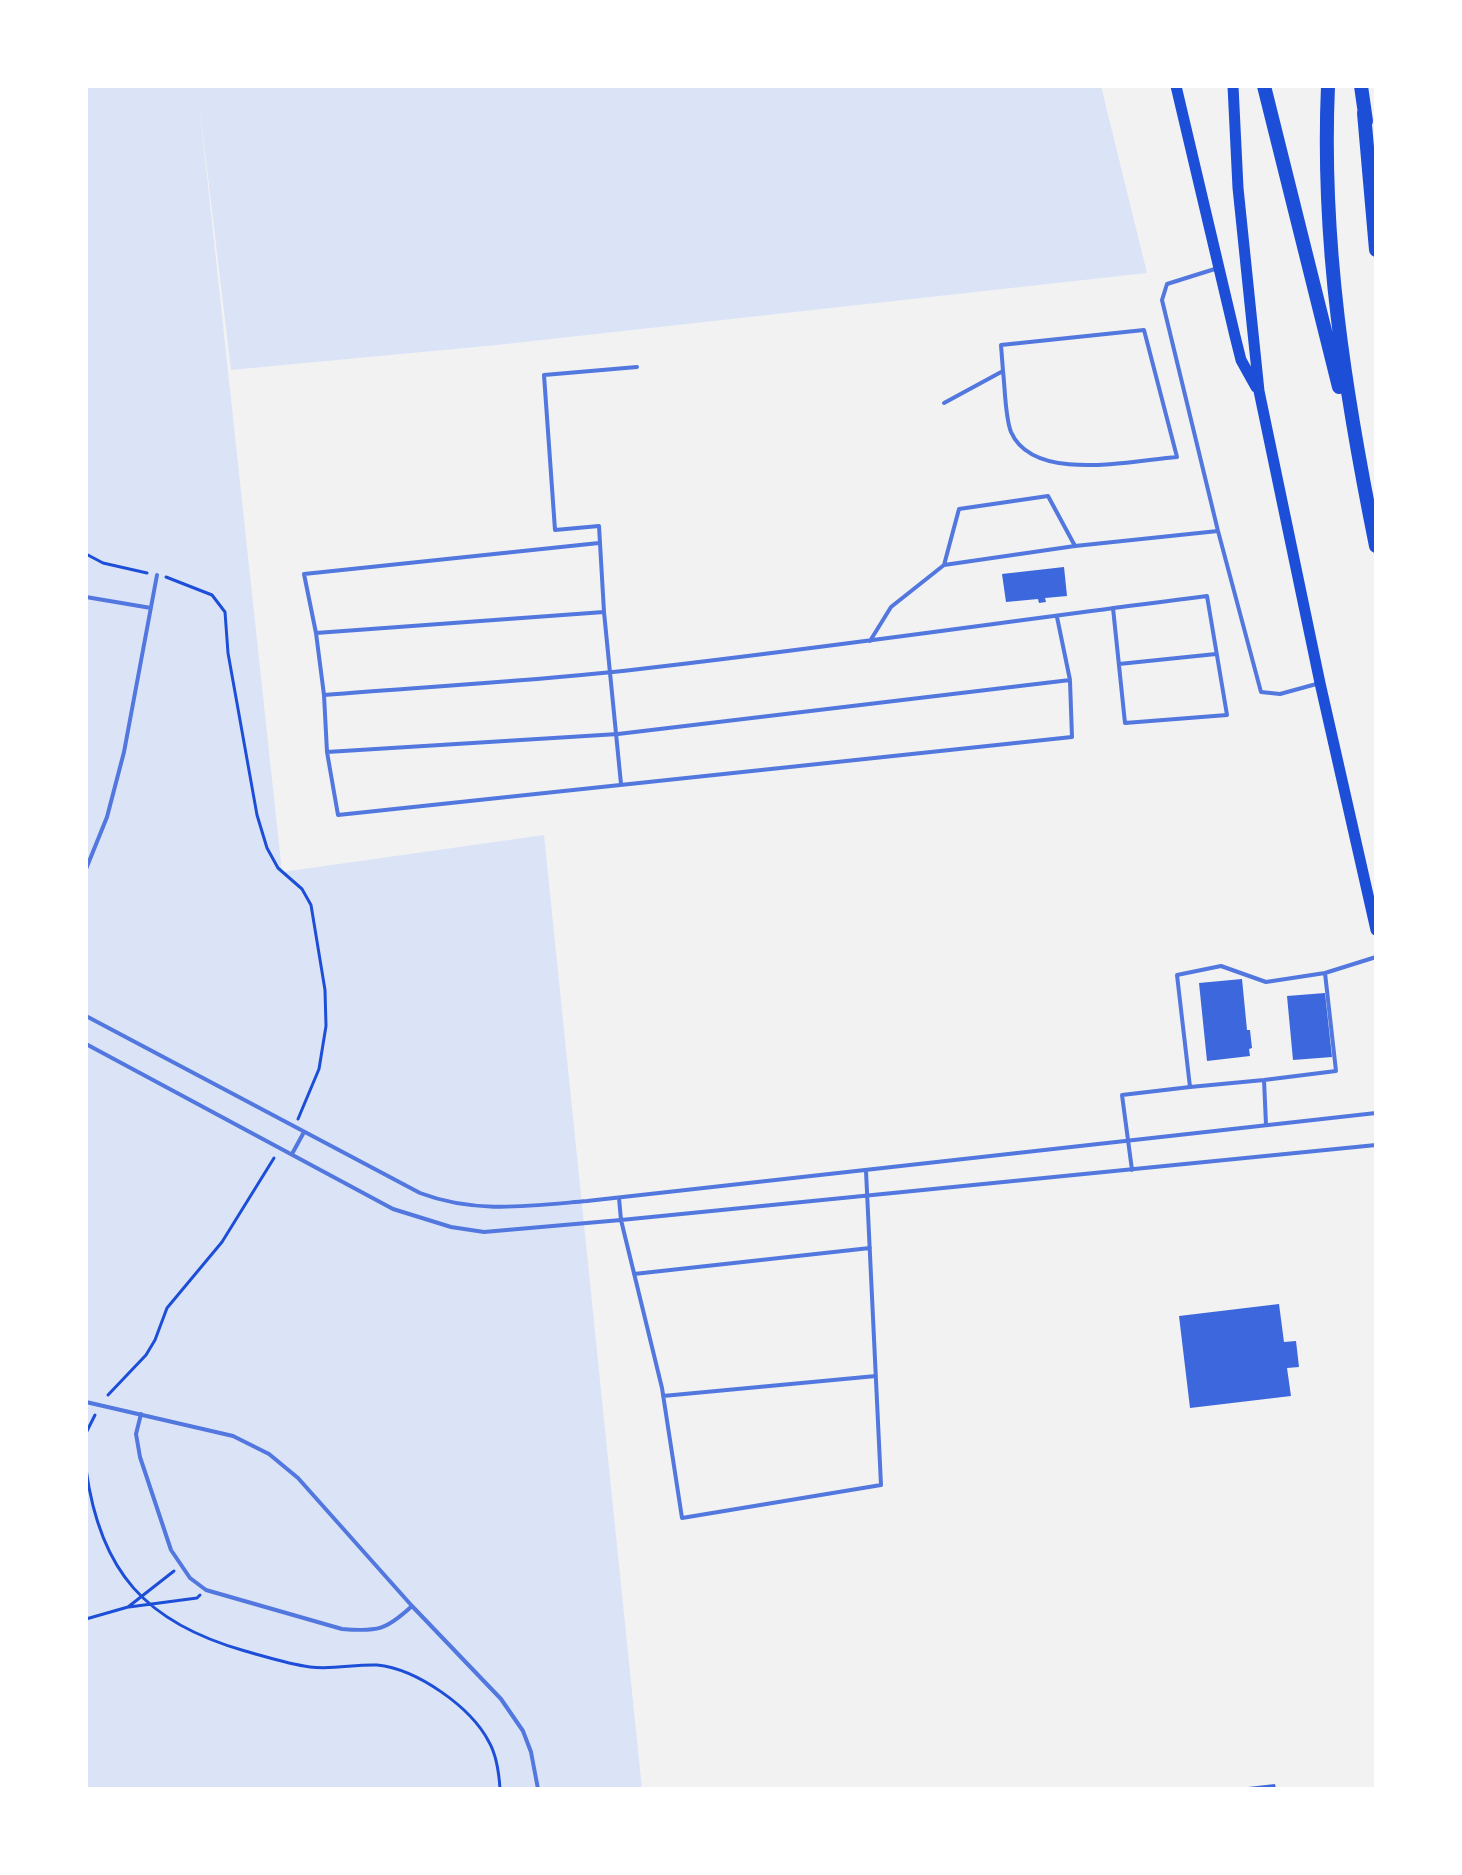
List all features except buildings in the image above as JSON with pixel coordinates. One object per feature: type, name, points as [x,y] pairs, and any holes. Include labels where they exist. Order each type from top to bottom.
[{"type":"highway","points":[[1264,86],[1364,485]]},
{"type":"highway","points":[[1328,86],[1327,224],[1337,321],[1376,546]]},
{"type":"highway","points":[[1361,86],[1376,250]]},
{"type":"highway","points":[[1364,113],[1376,193]]},
{"type":"main road","points":[[1176,86],[1241,360],[1259,391]]},
{"type":"main road","points":[[1233,86],[1238,188],[1259,391],[1376,930]]},
{"type":"lane","points":[[1220,268],[1167,284],[1162,300],[1261,692],[1280,694],[1320,683]]},
{"type":"lane","points":[[1144,330],[1177,457],[1069,466],[1047,461],[1023,450],[1010,431],[1003,371],[1001,345],[1144,330]]},
{"type":"lane","points":[[621,784],[599,526],[555,530],[544,375],[637,367]]},
{"type":"lane","points":[[944,403],[1003,371]]},
{"type":"lane","points":[[944,565],[959,509],[1048,496],[1075,546]]},
{"type":"lane","points":[[870,641],[891,607],[944,565],[1075,546],[1218,531]]},
{"type":"lane","points":[[599,543],[304,574],[316,633],[327,752],[338,815],[1072,737],[1070,680],[1057,617]]},
{"type":"lane","points":[[86,869],[107,817],[124,752],[157,575]]},
{"type":"lane","points":[[324,695],[611,672],[1207,596],[1227,715],[1125,723],[1113,608]]},
{"type":"lane","points":[[86,597],[151,608]]},
{"type":"lane","points":[[316,633],[604,612]]},
{"type":"lane","points":[[1119,664],[1216,654]]},
{"type":"lane","points":[[327,752],[618,734],[1070,680]]},
{"type":"lane","points":[[1190,1087],[1177,975],[1221,966],[1266,982],[1325,973],[1376,957]]},
{"type":"lane","points":[[1132,1170],[1122,1095],[1336,1071],[1325,973]]},
{"type":"lane","points":[[86,1016],[420,1193],[445,1202],[498,1208],[619,1198],[1376,1113]]},
{"type":"lane","points":[[86,1044],[393,1209],[451,1227],[484,1232],[1376,1145]]},
{"type":"lane","points":[[1264,1080],[1266,1125]]},
{"type":"lane","points":[[292,1154],[304,1132]]},
{"type":"lane","points":[[619,1198],[621,1220],[663,1396],[682,1518],[881,1485],[866,1171]]},
{"type":"lane","points":[[634,1274],[870,1248]]},
{"type":"lane","points":[[663,1396],[876,1376]]},
{"type":"lane","points":[[86,1402],[233,1436],[269,1454],[298,1478],[514,1715],[531,1752],[538,1789]]},
{"type":"lane","points":[[141,1414],[136,1434],[140,1457],[171,1550],[180,1566],[206,1590],[351,1630],[378,1629],[392,1624],[412,1606]]},
{"type":"path","points":[[86,554],[103,563],[175,579],[212,595],[225,612],[228,653],[257,815],[267,848],[278,868],[302,889],[311,905],[325,990],[325,1047],[295,1127]]},
{"type":"path","points":[[86,1433],[99,1405],[146,1355],[167,1308],[222,1242],[280,1148]]},
{"type":"path","points":[[86,1469],[90,1500],[110,1557],[125,1579],[149,1604],[203,1638],[278,1660],[328,1669],[378,1665],[422,1679],[463,1710],[488,1740],[495,1756],[500,1789]]},
{"type":"path","points":[[128,1607],[180,1566]]},
{"type":"path","points":[[86,1619],[128,1607],[197,1598],[206,1590]]},
{"type":"shaded area","points":[[86,86],[1101,86],[1147,273],[497,345],[231,370],[199,102],[282,872],[544,835],[642,1789],[86,1789]]}]
